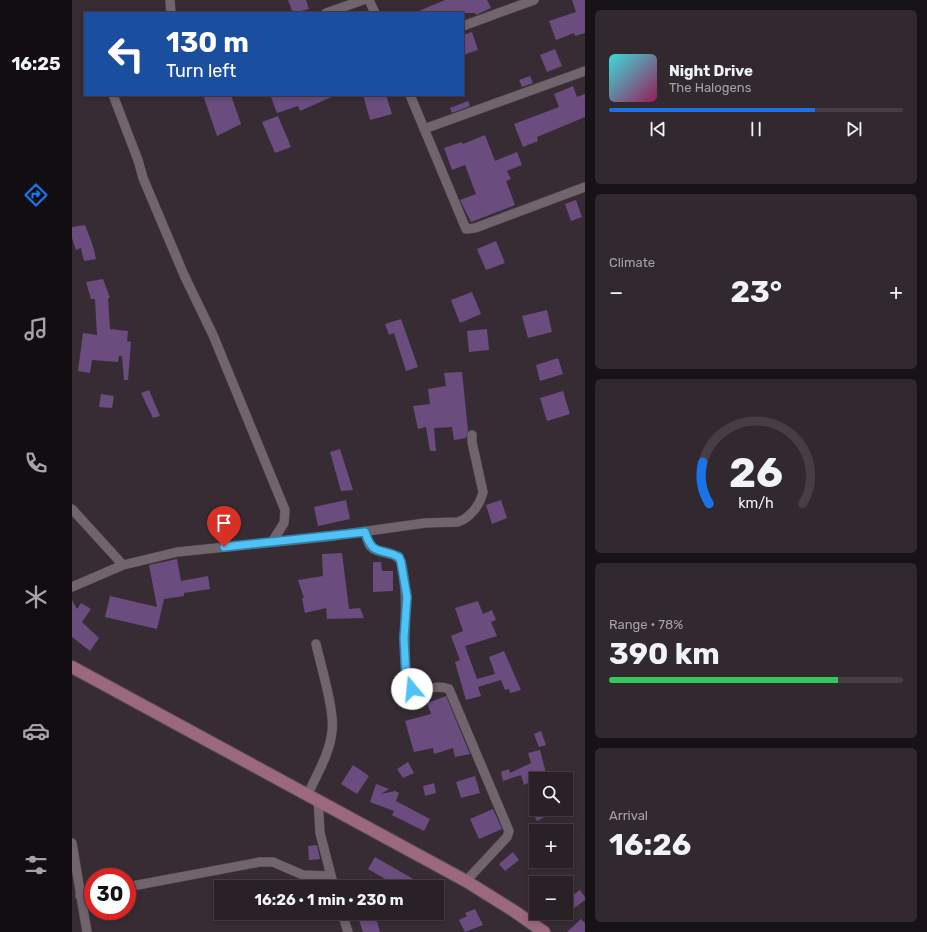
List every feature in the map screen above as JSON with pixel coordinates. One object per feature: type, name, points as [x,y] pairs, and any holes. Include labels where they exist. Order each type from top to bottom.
[{"type":"street","points":[[170,0],[171,12]]},
{"type":"street","points":[[329,12],[363,0]]},
{"type":"street","points":[[369,0],[375,12]]},
{"type":"street","points":[[464,26],[534,0]]},
{"type":"street","points":[[424,129],[585,71]]},
{"type":"street","points":[[113,96],[138,160],[143,178],[184,275],[216,342],[285,510],[284,523],[272,542]]},
{"type":"street","points":[[410,96],[466,229],[475,228],[585,187]]},
{"type":"street","points":[[72,587],[122,565],[177,552],[365,532],[418,524],[458,522],[465,520],[471,514],[484,492],[472,442],[472,435]]},
{"type":"street","points":[[72,509],[122,565]]},
{"type":"street","points":[[365,532],[369,545],[373,548],[399,557],[401,562],[407,597],[404,638],[408,684],[412,689],[418,690],[443,687],[449,689],[509,831],[507,837],[466,881]]},
{"type":"street","points":[[316,644],[331,716],[332,730],[330,745],[313,797],[331,880]]},
{"type":"street","points":[[72,667],[466,881],[544,932]]},
{"type":"street","points":[[72,843],[86,932]]},
{"type":"street","points":[[136,885],[260,862],[273,862],[303,875],[330,876]]},
{"type":"street","points":[[80,896],[84,895]]},
{"type":"street","points":[[344,920],[348,932]]},
{"type":"building","points":[[288,0],[306,0],[309,9],[293,12]]},
{"type":"building","points":[[445,0],[487,0],[491,8],[476,15],[475,13],[464,12],[416,12]]},
{"type":"building","points":[[572,0],[585,0],[585,33],[575,36],[574,33],[556,40],[549,21],[576,12]]},
{"type":"building","points":[[472,32],[478,50],[464,55],[464,35]]},
{"type":"building","points":[[555,49],[562,66],[547,72],[540,55]]},
{"type":"building","points":[[530,76],[533,83],[522,87],[519,80]]},
{"type":"building","points":[[573,86],[577,97],[585,94],[585,117],[537,137],[538,141],[523,147],[514,124],[559,107],[554,94]]},
{"type":"building","points":[[203,96],[231,96],[241,124],[217,136]]},
{"type":"building","points":[[334,96],[300,111],[298,106],[277,113],[271,97]]},
{"type":"building","points":[[363,96],[386,96],[392,114],[370,120]]},
{"type":"building","points":[[468,101],[470,106],[452,113],[450,108]]},
{"type":"building","points":[[278,116],[291,147],[275,153],[262,122]]},
{"type":"building","points":[[485,135],[495,161],[517,152],[522,165],[507,171],[511,179],[506,181],[515,205],[471,222],[460,200],[476,194],[465,165],[452,170],[444,148],[462,142],[463,144]]},
{"type":"building","points":[[576,200],[582,217],[571,221],[565,204]]},
{"type":"building","points":[[85,225],[96,259],[84,261],[81,248],[76,250],[72,238],[72,227]]},
{"type":"building","points":[[496,241],[505,263],[486,270],[477,249]]},
{"type":"building","points":[[103,279],[110,298],[108,298],[110,329],[128,331],[127,341],[131,342],[128,380],[124,380],[122,356],[119,356],[118,362],[92,360],[90,373],[78,371],[83,333],[97,335],[95,299],[91,299],[86,282]]},
{"type":"building","points":[[472,292],[481,314],[460,323],[451,300]]},
{"type":"building","points":[[547,310],[552,332],[528,338],[522,316]]},
{"type":"building","points":[[401,319],[418,367],[406,371],[394,333],[389,335],[385,324]]},
{"type":"building","points":[[487,329],[489,350],[469,352],[467,331]]},
{"type":"building","points":[[558,358],[563,374],[540,381],[536,365]]},
{"type":"building","points":[[462,372],[468,431],[466,438],[454,440],[452,427],[434,428],[436,451],[430,451],[426,427],[418,429],[413,406],[430,404],[428,389],[446,386],[444,373]]},
{"type":"building","points":[[149,390],[160,416],[153,418],[141,393]]},
{"type":"building","points":[[563,391],[570,414],[547,421],[540,398]]},
{"type":"building","points":[[101,394],[114,396],[112,408],[99,407]]},
{"type":"building","points":[[340,449],[353,490],[341,491],[330,452]]},
{"type":"building","points":[[346,500],[350,519],[318,526],[314,507]]},
{"type":"building","points":[[501,500],[507,518],[492,524],[486,505]]},
{"type":"building","points":[[342,553],[349,609],[360,608],[364,618],[327,619],[326,608],[305,613],[302,598],[304,598],[298,580],[323,576],[322,554]]},
{"type":"building","points":[[177,559],[181,581],[208,576],[210,589],[184,593],[184,596],[164,599],[157,629],[105,617],[110,596],[157,607],[149,565]]},
{"type":"building","points":[[373,562],[381,562],[382,571],[393,571],[393,591],[373,592]]},
{"type":"building","points":[[72,600],[77,609],[81,603],[91,609],[82,622],[99,638],[90,651],[72,637]]},
{"type":"building","points":[[478,601],[483,614],[492,610],[496,620],[491,622],[497,636],[465,646],[477,679],[495,674],[489,657],[504,651],[521,690],[510,693],[509,689],[505,690],[501,680],[478,687],[481,696],[466,700],[455,662],[460,660],[451,636],[463,631],[455,608]]},
{"type":"building","points":[[446,696],[470,754],[455,757],[453,748],[434,754],[433,748],[414,752],[405,721],[431,714],[427,703]]},
{"type":"building","points":[[541,731],[546,745],[539,747],[534,734]]},
{"type":"building","points":[[540,750],[546,772],[529,772],[529,782],[524,785],[521,775],[503,781],[501,772],[509,769],[510,773],[531,763],[528,753]]},
{"type":"building","points":[[408,762],[414,773],[403,778],[397,769]]},
{"type":"building","points":[[353,765],[369,776],[357,794],[341,784]]},
{"type":"building","points":[[475,776],[480,793],[461,798],[456,782]]},
{"type":"building","points":[[434,783],[436,793],[425,796],[423,786]]},
{"type":"building","points":[[376,784],[389,789],[381,794],[395,791],[399,793],[396,801],[430,819],[424,831],[392,815],[394,811],[370,802]]},
{"type":"building","points":[[493,809],[502,829],[479,839],[470,819]]},
{"type":"building","points":[[534,816],[547,816],[537,821]]},
{"type":"building","points":[[317,845],[320,859],[309,860],[308,846]]},
{"type":"building","points":[[513,852],[519,860],[505,871],[499,864]]},
{"type":"building","points":[[375,857],[415,880],[387,880],[368,869]]},
{"type":"building","points":[[580,890],[585,897],[585,900],[573,909],[573,895]]},
{"type":"building","points":[[475,909],[483,925],[465,932],[459,920],[467,916],[465,913]]},
{"type":"building","points":[[581,919],[585,923],[585,932],[567,932]]},
{"type":"building","points":[[359,920],[376,920],[380,932],[363,932]]},
{"type":"route","points":[[224,547],[365,532],[369,545],[373,548],[399,557],[407,597],[404,626],[406,677],[408,684],[412,689]]}]
